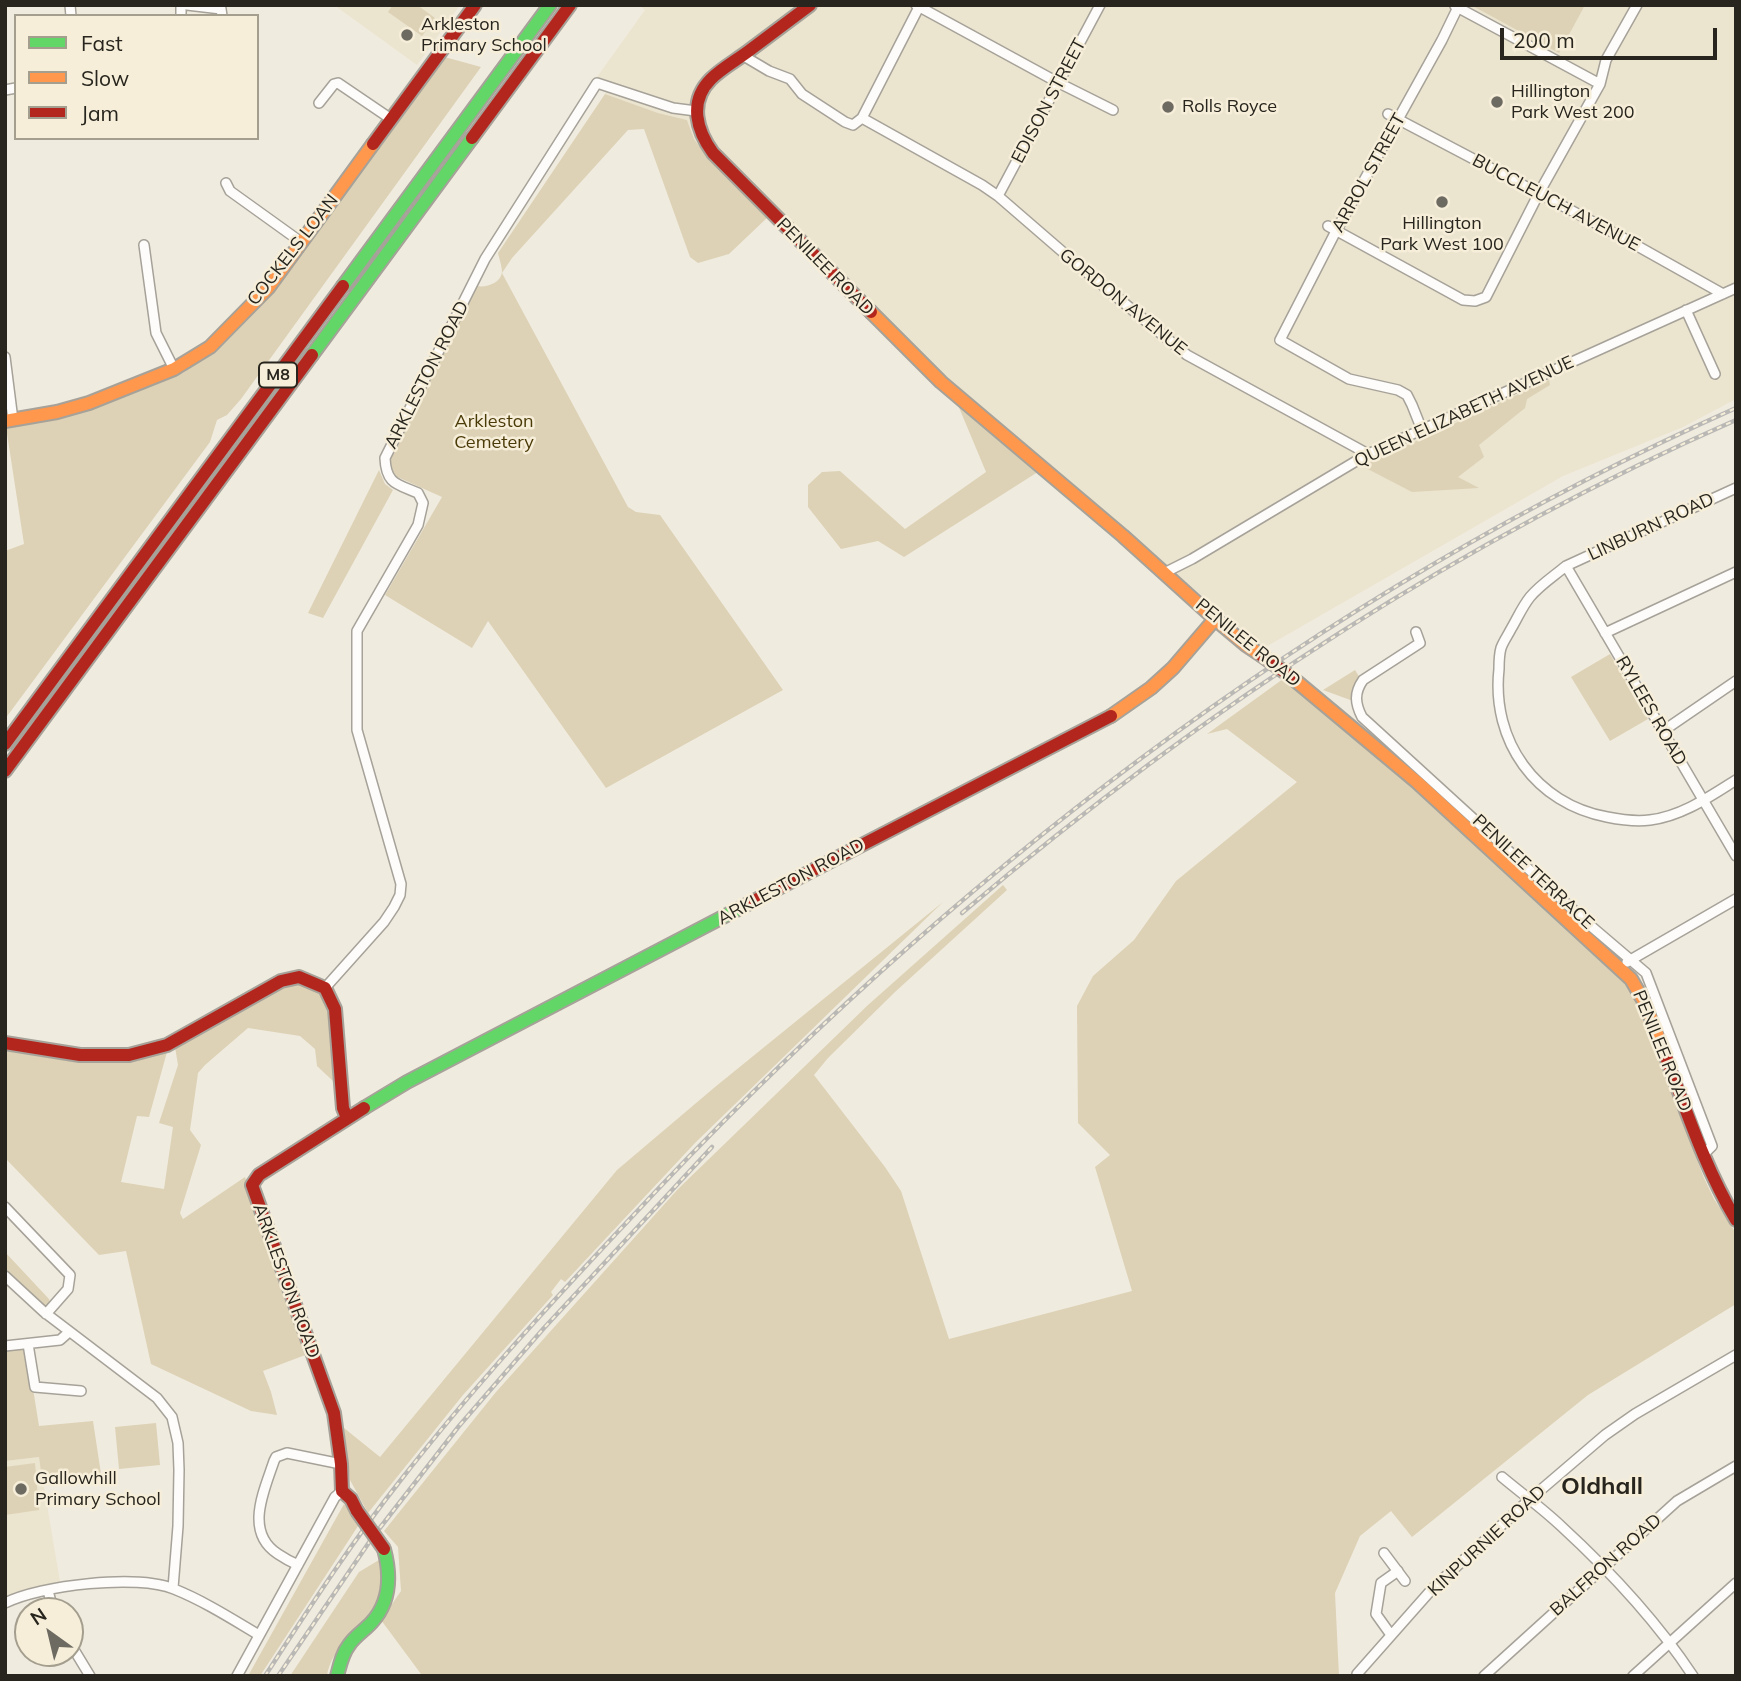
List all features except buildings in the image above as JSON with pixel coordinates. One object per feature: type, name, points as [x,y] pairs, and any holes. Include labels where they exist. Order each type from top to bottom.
[{"type":"main road","name":"COCKELS LOAN","points":[[9,421],[89,403],[174,369],[210,347],[268,288],[475,5]]},
{"type":"main road","name":"M8","points":[[5,744],[550,5]]},
{"type":"main road","name":"M8","points":[[5,771],[569,5]]},
{"type":"main road","points":[[696,111],[710,80],[810,5]]},
{"type":"main road","name":"PENILEE ROAD","points":[[696,111],[698,128],[713,153],[941,382],[1113,527],[1215,619],[1290,676],[1426,790],[1625,963],[1645,1004],[1703,1155],[1723,1201],[1736,1220]]},
{"type":"main road","name":"ARKLESTON ROAD","points":[[342,1491],[334,1413],[252,1185],[259,1175],[407,1082],[1110,717],[1151,688],[1215,619]]},
{"type":"main road","points":[[5,1043],[80,1055],[129,1055],[167,1045],[281,981],[299,977],[325,988],[335,1009],[343,1108],[347,1118]]},
{"type":"main road","points":[[340,1675],[340,1662],[350,1644],[377,1615],[387,1598],[390,1576],[384,1549],[351,1499],[342,1491]]},
{"type":"street","points":[[187,5],[222,9],[222,14]]},
{"type":"street","name":"EDISON STREET","points":[[998,196],[1100,5]]},
{"type":"street","points":[[1332,228],[1463,300],[1475,301],[1486,297],[1539,193],[1600,84],[1606,60],[1636,5]]},
{"type":"street","points":[[742,55],[769,71],[790,79],[802,94],[853,125],[862,118],[919,6],[1113,110]]},
{"type":"street","points":[[1456,6],[1600,84]]},
{"type":"street","name":"ARROL STREET","points":[[1422,430],[1406,395],[1398,390],[1349,379],[1280,340],[1332,228],[1398,120],[1442,40],[1456,6]]},
{"type":"street","points":[[319,103],[334,84],[338,83],[391,119]]},
{"type":"street","name":"ARKLESTON ROAD","points":[[325,988],[384,922],[400,893],[401,884],[357,730],[357,631],[418,525],[423,503],[418,492],[393,482],[385,472],[385,458],[485,259],[597,83],[673,108],[696,111]]},
{"type":"street","name":"BUCCLEUCH AVENUE","points":[[1388,114],[1616,234],[1723,294]]},
{"type":"street","name":"GORDON AVENUE","points":[[862,118],[998,196],[1187,355],[1368,454]]},
{"type":"street","points":[[226,183],[230,191],[301,242]]},
{"type":"street","points":[[144,245],[156,333],[174,369]]},
{"type":"street","name":"QUEEN ELIZABETH AVENUE","points":[[1164,573],[1368,454],[1736,288]]},
{"type":"street","points":[[1686,310],[1714,374]]},
{"type":"street","points":[[5,357],[9,421]]},
{"type":"street","name":"LINBURN ROAD","points":[[1736,488],[1566,566],[1531,596],[1501,647],[1497,690],[1504,728],[1518,758],[1540,785],[1577,808],[1628,821],[1650,820],[1671,816],[1704,801],[1736,780]]},
{"type":"street","name":"RYLEES ROAD","points":[[1566,566],[1736,856]]},
{"type":"street","points":[[1605,632],[1736,572]]},
{"type":"street","name":"PENILEE TERRACE","points":[[1416,632],[1420,643],[1363,680],[1357,688],[1357,707],[1362,717],[1592,927],[1625,963]]},
{"type":"street","points":[[1663,732],[1736,681]]},
{"type":"street","points":[[1625,963],[1736,899]]},
{"type":"street","points":[[5,1207],[71,1275],[68,1289],[46,1314]]},
{"type":"street","points":[[5,1276],[46,1314],[157,1398],[172,1417],[178,1443],[179,1470],[173,1588]]},
{"type":"street","points":[[5,1346],[60,1340],[69,1332]]},
{"type":"street","points":[[28,1343],[35,1387],[80,1391]]},
{"type":"street","name":"KINPURNIE ROAD","points":[[1357,1675],[1433,1588],[1605,1434],[1736,1355]]},
{"type":"street","points":[[298,1565],[277,1554],[267,1545],[260,1532],[257,1518],[274,1461],[276,1457],[287,1453],[341,1464]]},
{"type":"street","name":"BALFRON ROAD","points":[[1484,1676],[1678,1501],[1736,1466]]},
{"type":"street","points":[[1502,1477],[1559,1524],[1604,1567],[1670,1642],[1693,1676]]},
{"type":"street","points":[[237,1676],[335,1497],[342,1491]]},
{"type":"street","points":[[1384,1553],[1405,1581]]},
{"type":"street","points":[[1391,1635],[1376,1614],[1381,1583],[1398,1571]]},
{"type":"street","points":[[5,1603],[48,1590],[92,1584],[151,1582],[173,1588],[260,1635]]},
{"type":"street","points":[[1633,1676],[1736,1583]]},
{"type":"street","points":[[48,1590],[50,1597]]},
{"type":"shaded area","name":"Arkleston Primary School","points":[[334,5],[460,5],[417,65]]},
{"type":"shaded area","points":[[639,5],[1736,5],[1736,399],[1683,427],[1563,476],[1264,648],[939,375],[710,161],[694,139],[687,120],[605,94],[610,82],[597,77],[645,10]]},
{"type":"shaded area","name":"Gallowhill Primary School","points":[[39,1457],[60,1582],[19,1591],[5,1598],[5,1461]]},
{"type":"green space","points":[[393,5],[417,5],[435,18],[422,36],[388,12]]},
{"type":"green space","points":[[1471,5],[1585,5],[1559,53]]},
{"type":"green space","points":[[441,56],[481,67],[241,399],[227,415],[217,420],[210,442],[5,719],[5,551],[24,544],[6,427],[57,417],[183,373],[214,350]]},
{"type":"green space","name":"Arkleston Cemetery","points":[[605,94],[687,120],[694,139],[710,161],[769,216],[729,254],[698,263],[690,257],[644,129],[628,130],[512,258],[502,273],[628,507],[636,512],[660,515],[783,690],[606,788],[488,621],[472,648],[385,595],[442,497],[393,475],[389,466],[390,460],[439,356],[477,286],[489,285],[501,276],[498,253]]},
{"type":"green space","points":[[1549,380],[1550,385],[1527,399],[1525,408],[1479,445],[1484,457],[1458,477],[1479,488],[1412,492],[1362,466]]},
{"type":"green space","points":[[955,398],[1041,470],[904,557],[878,541],[841,549],[808,507],[808,485],[822,472],[840,471],[905,529],[986,472]]},
{"type":"green space","points":[[379,470],[385,484],[393,490],[323,618],[308,613]]},
{"type":"green space","points":[[1610,654],[1648,719],[1610,741],[1571,677]]},
{"type":"green space","points":[[1355,670],[1360,678],[1355,686],[1353,701],[1323,690]]},
{"type":"green space","points":[[1283,679],[1405,780],[1630,988],[1704,1178],[1736,1233],[1736,1304],[1588,1395],[1412,1537],[1391,1511],[1360,1536],[1335,1593],[1339,1676],[421,1674],[381,1620],[401,1591],[398,1547],[384,1531],[496,1392],[678,1189],[868,1005],[1003,885],[1007,890],[895,992],[814,1075],[901,1191],[949,1339],[1132,1291],[1095,1167],[1110,1155],[1078,1123],[1077,1006],[1093,976],[1134,940],[1176,881],[1297,782],[1227,729],[1207,734]]},
{"type":"green space","points":[[943,902],[695,1143],[565,1282],[561,1279],[551,1292],[553,1295],[463,1395],[368,1513],[350,1480],[344,1428],[380,1457],[617,1170]]},
{"type":"green space","points":[[289,984],[308,984],[324,998],[331,1013],[334,1082],[317,1066],[315,1049],[300,1036],[248,1028],[198,1073],[190,1130],[201,1145],[180,1213],[183,1219],[245,1177],[308,1354],[263,1371],[277,1415],[251,1411],[151,1364],[126,1251],[99,1255],[5,1158],[5,1049],[61,1059],[139,1060],[167,1052],[149,1117],[137,1116],[121,1182],[164,1189],[173,1127],[159,1123],[178,1065],[175,1047]]},
{"type":"green space","points":[[5,1252],[49,1299],[52,1307],[46,1312],[5,1273]]},
{"type":"green space","points":[[26,1345],[39,1426],[93,1421],[101,1474],[42,1479],[39,1457],[5,1461],[5,1348]]},
{"type":"green space","points":[[156,1423],[160,1465],[119,1469],[115,1427]]},
{"type":"green space","name":"Gallowhill Primary School","points":[[35,1463],[39,1510],[5,1515],[5,1467]]},
{"type":"green space","points":[[344,1504],[360,1523],[260,1676],[248,1676]]},
{"type":"green space","points":[[379,1560],[381,1581],[378,1598],[371,1612],[332,1660],[327,1676],[290,1676],[359,1572]]},
{"type":"railway","points":[[265,1676],[382,1504],[454,1414],[540,1316],[749,1096],[874,978],[1005,865],[1141,758],[1282,659],[1428,567],[1580,483],[1736,408]]},
{"type":"railway","points":[[962,913],[1142,770],[1235,702],[1331,638],[1530,521],[1632,468],[1736,420]]},
{"type":"railway","points":[[278,1676],[372,1538],[459,1426],[544,1328],[712,1147]]},
{"type":"traffic: fast","points":[[343,286],[550,5]]},
{"type":"traffic: fast","points":[[312,355],[472,138]]},
{"type":"traffic: fast","points":[[364,1108],[407,1082],[744,906]]},
{"type":"traffic: fast","points":[[337,1676],[347,1648],[372,1622],[386,1597],[388,1568],[384,1549]]},
{"type":"traffic: slow","points":[[5,421],[89,403],[174,369],[210,347],[268,288],[373,144]]},
{"type":"traffic: slow","points":[[871,312],[941,382],[1123,536],[1215,619],[1261,655]]},
{"type":"traffic: slow","points":[[1111,716],[1151,688],[1173,668],[1215,619]]},
{"type":"traffic: slow","points":[[1290,676],[1417,782],[1631,979],[1646,1005],[1666,1057]]},
{"type":"traffic: jam","points":[[373,144],[475,5]]},
{"type":"traffic: jam","points":[[472,138],[570,5]]},
{"type":"traffic: jam","points":[[810,5],[711,79],[699,97],[697,116],[699,126],[713,153],[871,312]]},
{"type":"traffic: jam","points":[[5,744],[343,286]]},
{"type":"traffic: jam","points":[[5,771],[312,355]]},
{"type":"traffic: jam","points":[[1261,655],[1290,676]]},
{"type":"traffic: jam","points":[[744,906],[1111,716]]},
{"type":"traffic: jam","points":[[5,1043],[80,1055],[129,1055],[167,1045],[281,981],[299,977],[325,988],[335,1009],[343,1108],[347,1118]]},
{"type":"traffic: jam","points":[[1666,1057],[1706,1160],[1736,1220]]},
{"type":"traffic: jam","points":[[357,1511],[351,1499],[342,1491],[334,1413],[252,1185],[259,1175],[364,1108]]},
{"type":"traffic: jam","points":[[357,1511],[384,1549]]},
{"type":"place","name":"Arkleston Primary School","points":[[407,35]]},
{"type":"place","name":"Hillington Park West 200","points":[[1497,102]]},
{"type":"place","name":"Rolls Royce","points":[[1168,107]]},
{"type":"place","name":"Hillington Park West 100","points":[[1442,202]]},
{"type":"place","name":"Gallowhill Primary School","points":[[21,1489]]},
{"type":"district","name":"Oldhall","points":[[1602,1487]]}]
